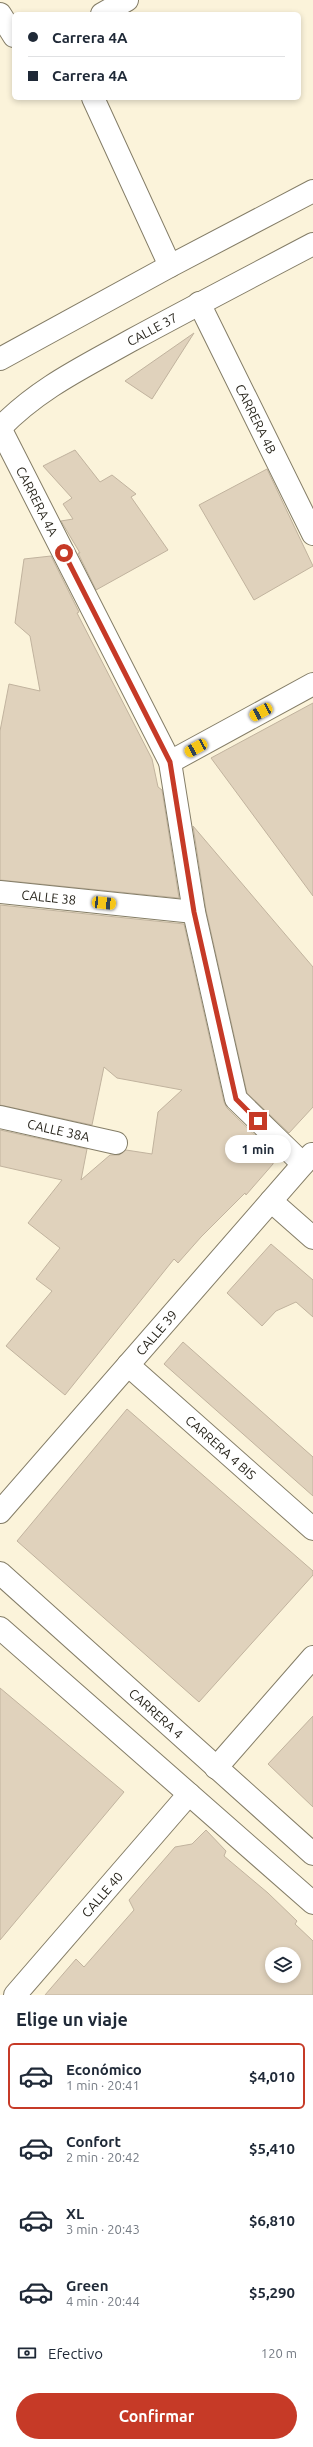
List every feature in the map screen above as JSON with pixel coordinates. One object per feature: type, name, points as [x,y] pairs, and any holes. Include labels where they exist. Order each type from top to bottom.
[{"type":"street","points":[[106,12],[127,0]]},
{"type":"street","points":[[0,14],[12,33]]},
{"type":"street","points":[[94,100],[170,266]]},
{"type":"street","points":[[0,359],[170,266],[313,192]]},
{"type":"street","name":"CALLE 37","points":[[0,428],[30,400],[64,377],[199,303],[313,244]]},
{"type":"street","name":"CARRERA 4B","points":[[199,303],[313,534]]},
{"type":"street","name":"CARRERA 4A","points":[[0,428],[170,762],[194,912],[236,1099],[308,1159]]},
{"type":"street","points":[[170,762],[313,684]]},
{"type":"street","name":"CALLE 38","points":[[0,892],[194,912]]},
{"type":"street","name":"CALLE 38A","points":[[0,1117],[116,1143]]},
{"type":"street","name":"CALLE 39","points":[[0,1512],[308,1159]]},
{"type":"street","points":[[271,1201],[313,1238]]},
{"type":"street","name":"CARRERA 4 BIS","points":[[128,1366],[313,1529]]},
{"type":"street","name":"CARRERA 4","points":[[0,1573],[313,1854]]},
{"type":"street","points":[[0,1629],[313,1903]]},
{"type":"street","points":[[216,1768],[313,1656]]},
{"type":"street","name":"CALLE 40","points":[[15,1995],[189,1794]]},
{"type":"building","points":[[194,333],[152,399],[125,381]]},
{"type":"building","points":[[75,450],[100,482],[112,475],[136,494],[131,497],[168,550],[96,590],[78,553],[80,553],[61,521],[73,519],[63,504],[72,498],[43,466]]},
{"type":"building","points":[[267,469],[313,566],[254,600],[199,505]]},
{"type":"building","points":[[51,556],[79,612],[77,613],[152,759],[158,787],[162,790],[179,898],[0,880],[0,731],[9,684],[40,691],[30,636],[15,623],[24,559]]},
{"type":"building","points":[[313,703],[313,896],[211,758]]},
{"type":"building","points":[[193,826],[313,967],[313,1107],[289,1133],[247,1093],[206,910]]},
{"type":"building","points":[[0,905],[184,924],[224,1102],[227,1108],[274,1154],[273,1164],[246,1195],[245,1193],[201,1237],[178,1263],[174,1259],[65,1395],[6,1346],[52,1291],[36,1279],[60,1248],[28,1223],[62,1180],[0,1166],[0,1130],[87,1149],[81,1180],[110,1155],[119,1155],[126,1150],[152,1154],[158,1112],[182,1090],[117,1078],[104,1067],[92,1125],[0,1105]]},
{"type":"building","points":[[271,1244],[313,1280],[313,1317],[296,1302],[276,1311],[262,1326],[227,1293]]},
{"type":"building","points":[[183,1342],[313,1457],[313,1496],[164,1364]]},
{"type":"building","points":[[127,1409],[313,1571],[313,1575],[199,1702],[17,1541]]},
{"type":"building","points":[[0,1688],[124,1792],[0,1940]]},
{"type":"building","points":[[313,1716],[313,1807],[268,1764]]},
{"type":"building","points":[[206,1830],[226,1851],[224,1856],[268,1893],[297,1921],[295,1924],[313,1941],[313,1995],[45,1995],[76,1959],[84,1967],[134,1910],[129,1900],[175,1847],[192,1844]]},
{"type":"route","points":[[64,553],[170,762],[194,912],[236,1099],[258,1121]]}]
